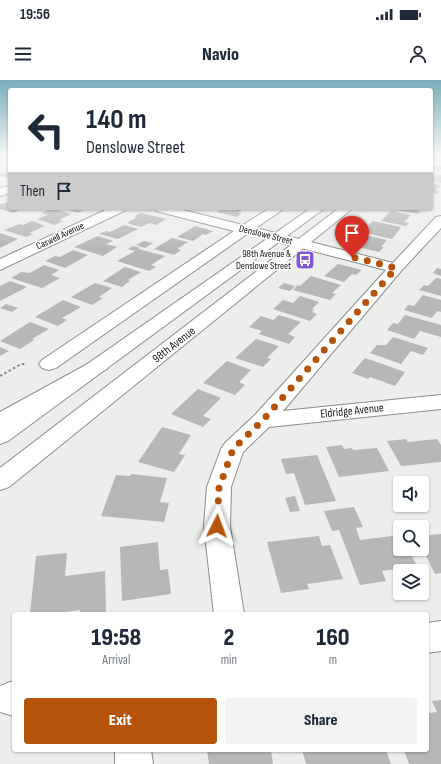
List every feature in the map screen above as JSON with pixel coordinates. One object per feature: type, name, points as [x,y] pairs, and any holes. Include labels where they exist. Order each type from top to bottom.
[{"type":"main road","name":"Caswell Avenue","points":[[0,265],[116,210]]},
{"type":"main road","name":"Denslowe Street","points":[[168,210],[396,268]]},
{"type":"main road","points":[[49,364],[276,210]]},
{"type":"main road","points":[[0,436],[315,210]]},
{"type":"main road","name":"98th Avenue","points":[[0,481],[304,244],[345,210]]},
{"type":"main road","points":[[229,612],[217,526],[219,488],[233,449],[263,420],[396,268],[441,220]]},
{"type":"main road","points":[[0,421],[100,365]]},
{"type":"main road","name":"Eldridge Avenue","points":[[263,420],[441,402]]},
{"type":"main road","points":[[429,638],[441,636]]},
{"type":"main road","points":[[133,752],[134,764]]},
{"type":"path","points":[[0,376],[21,364],[49,364]]},
{"type":"building","points":[[433,187],[439,187],[436,191],[440,191],[438,194],[433,193]]},
{"type":"building","points":[[8,202],[8,210],[19,210],[13,213],[0,209],[0,204]]},
{"type":"building","points":[[48,210],[58,210],[71,214],[59,220],[63,221],[55,225],[37,219],[48,215],[42,213]]},
{"type":"building","points":[[68,210],[85,210],[78,213]]},
{"type":"building","points":[[220,210],[242,210],[238,212],[242,213],[237,217],[217,212]]},
{"type":"building","points":[[395,210],[421,211],[418,214]]},
{"type":"building","points":[[391,211],[411,215],[404,222],[409,223],[406,226],[381,221]]},
{"type":"building","points":[[141,213],[166,219],[156,225],[149,223],[141,227],[127,223],[137,217],[134,216]]},
{"type":"building","points":[[32,221],[45,226],[29,233],[33,234],[26,237],[4,230],[19,224],[23,225]]},
{"type":"building","points":[[373,221],[401,227],[392,239],[361,232]]},
{"type":"building","points":[[124,225],[138,229],[118,239],[99,234],[106,231],[110,232]]},
{"type":"building","points":[[195,226],[213,231],[206,235],[203,234],[193,241],[177,237]]},
{"type":"building","points":[[0,233],[18,239],[0,248]]},
{"type":"building","points":[[98,236],[113,241],[106,244],[117,247],[103,256],[74,247]]},
{"type":"building","points":[[369,236],[387,240],[381,247],[384,247],[379,252],[358,247]]},
{"type":"building","points":[[172,238],[188,242],[177,249],[181,250],[174,255],[154,249]]},
{"type":"building","points":[[144,241],[153,243],[145,248],[136,245]]},
{"type":"building","points":[[133,246],[140,248],[138,249],[165,256],[151,265],[156,267],[149,271],[117,261],[135,251],[128,249]]},
{"type":"building","points":[[73,250],[88,255],[65,268],[45,261],[55,256],[60,257]]},
{"type":"building","points":[[338,264],[362,270],[356,275],[352,274],[344,282],[324,276]]},
{"type":"building","points":[[44,265],[59,270],[51,275],[60,278],[42,288],[11,278],[21,272],[30,273]]},
{"type":"building","points":[[125,267],[141,272],[128,280],[130,281],[122,287],[103,281]]},
{"type":"building","points":[[437,268],[441,269],[441,276],[433,273]]},
{"type":"building","points":[[311,276],[341,285],[332,293],[336,294],[330,300],[293,290]]},
{"type":"building","points":[[436,278],[441,279],[441,296],[419,290],[424,285],[428,286]]},
{"type":"building","points":[[10,281],[27,287],[0,301],[0,286]]},
{"type":"building","points":[[95,283],[112,288],[99,297],[103,298],[92,305],[71,297]]},
{"type":"building","points":[[284,283],[295,286],[290,291],[278,288]]},
{"type":"building","points":[[423,295],[441,300],[441,312],[437,311],[432,318],[404,310],[408,305],[414,306]]},
{"type":"building","points":[[300,296],[319,302],[312,309],[314,310],[312,312],[317,314],[310,321],[273,309],[283,300],[293,303]]},
{"type":"building","points":[[63,300],[81,307],[62,318],[67,320],[58,326],[35,317]]},
{"type":"building","points":[[6,304],[18,308],[12,312],[0,308]]},
{"type":"building","points":[[279,315],[301,322],[288,334],[295,337],[289,344],[259,334],[262,331],[249,327],[261,316],[273,320]]},
{"type":"building","points":[[405,315],[441,325],[441,337],[420,331],[414,339],[387,330],[393,323],[398,324]]},
{"type":"building","points":[[30,322],[49,329],[32,339],[34,340],[20,349],[0,341]]},
{"type":"building","points":[[393,337],[428,348],[423,355],[411,351],[401,364],[370,353],[377,345],[386,345]]},
{"type":"building","points":[[256,339],[279,346],[267,358],[271,359],[263,367],[235,358]]},
{"type":"building","points":[[0,347],[9,351],[0,356]]},
{"type":"building","points":[[365,358],[405,372],[395,386],[370,377],[368,379],[352,373]]},
{"type":"building","points":[[227,361],[251,370],[239,382],[245,385],[235,395],[203,383]]},
{"type":"building","points":[[198,389],[221,398],[203,416],[211,419],[203,427],[171,414]]},
{"type":"building","points":[[162,427],[191,435],[179,454],[185,455],[174,472],[138,462]]},
{"type":"building","points":[[406,439],[408,442],[437,439],[441,445],[441,462],[401,466],[387,441]]},
{"type":"building","points":[[342,445],[344,449],[352,448],[353,450],[377,448],[389,471],[339,477],[326,447]]},
{"type":"building","points":[[317,455],[336,501],[305,505],[294,473],[286,474],[281,459]]},
{"type":"building","points":[[131,474],[167,478],[160,502],[169,503],[164,522],[101,516],[116,475],[131,476]]},
{"type":"building","points":[[295,496],[300,511],[290,512],[285,498]]},
{"type":"building","points":[[354,507],[363,527],[356,528],[360,540],[393,536],[393,556],[412,556],[416,564],[393,564],[393,569],[382,571],[386,581],[360,585],[339,530],[332,531],[324,511]]},
{"type":"building","points":[[441,534],[441,573],[435,574],[426,556],[429,556],[429,535]]},
{"type":"building","points":[[319,536],[322,546],[330,545],[343,579],[307,584],[309,589],[281,593],[267,542]]},
{"type":"building","points":[[158,542],[160,570],[168,569],[171,594],[122,601],[120,547]]},
{"type":"building","points":[[67,553],[65,576],[105,571],[106,612],[80,612],[80,610],[66,612],[30,612],[36,556]]},
{"type":"building","points":[[441,700],[441,764],[409,764],[405,752],[429,752],[429,713],[437,712],[432,701]]},
{"type":"building","points":[[207,752],[271,752],[273,764],[209,764]]},
{"type":"building","points":[[303,752],[387,752],[391,764],[306,764]]},
{"type":"place","name":"98th Avenue & Denslowe Street","points":[[305,260]]},
{"type":"route","points":[[217,526],[219,488],[233,449],[263,420],[396,268],[352,257]]}]
